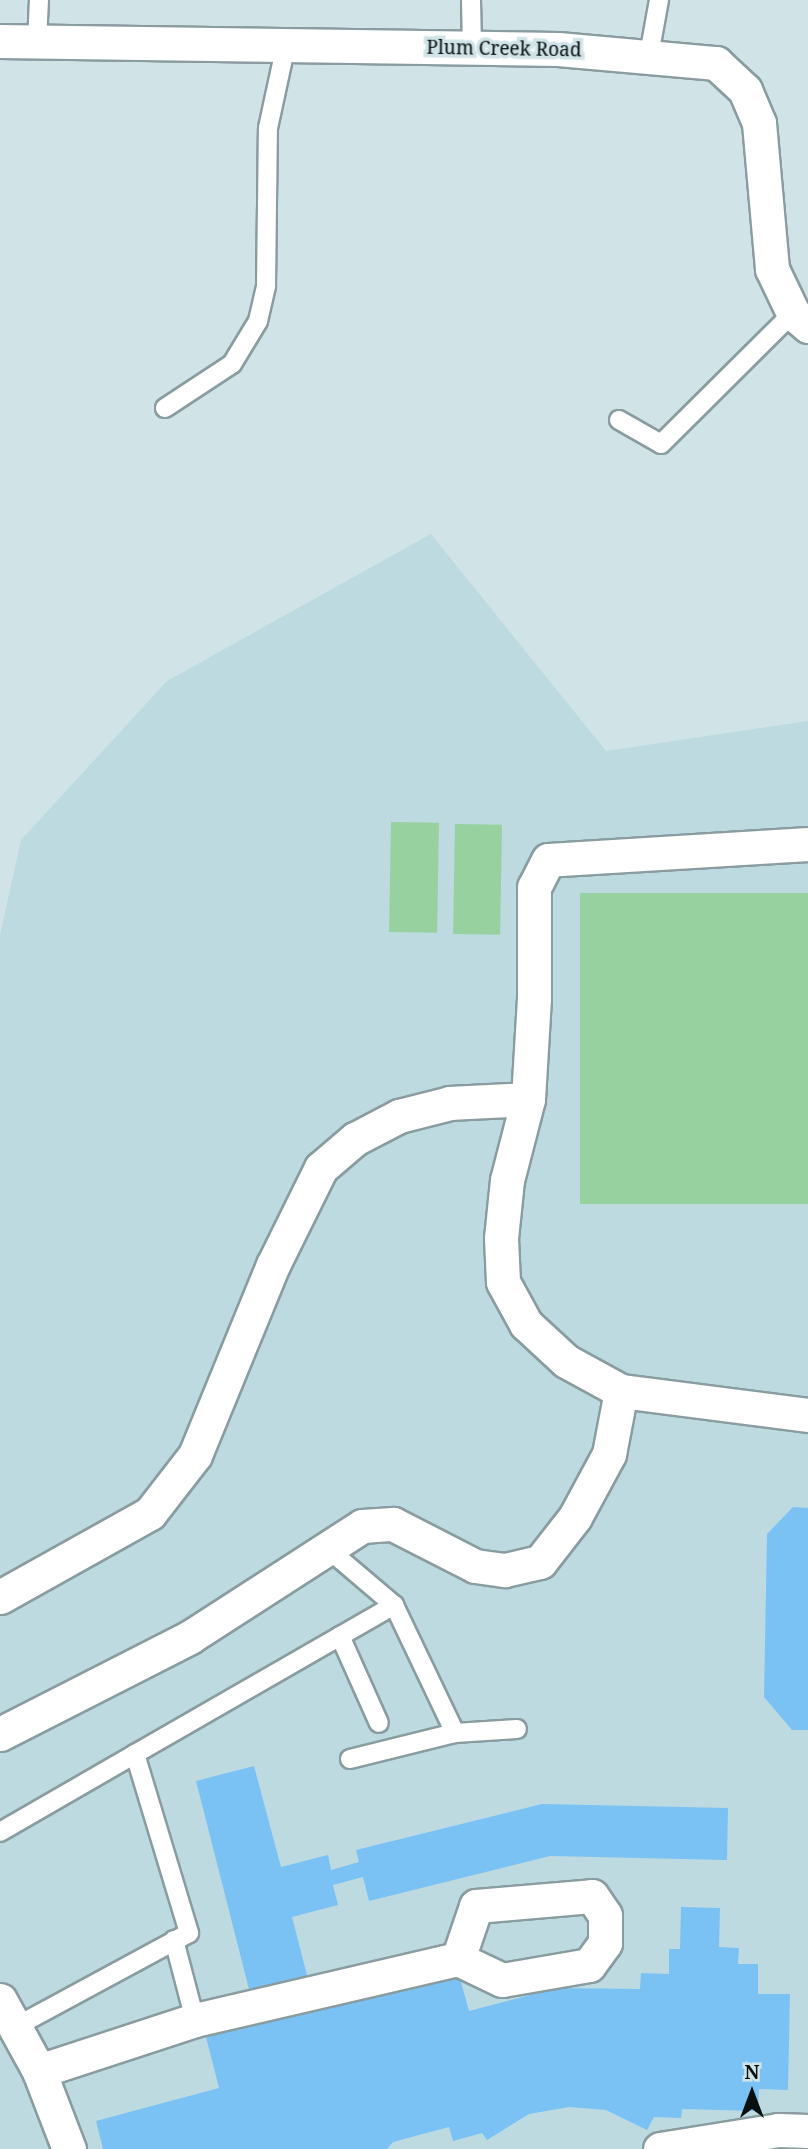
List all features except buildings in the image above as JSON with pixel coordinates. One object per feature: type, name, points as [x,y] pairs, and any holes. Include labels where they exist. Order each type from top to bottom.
[{"type":"street","name":"Plum Creek Road","points":[[0,41],[472,47],[649,55],[716,63],[745,90],[760,124],[772,269],[800,320]]},
{"type":"street","points":[[808,844],[548,860],[534,887],[534,998],[528,1099],[507,1180],[501,1238],[503,1282],[536,1333],[566,1361],[621,1391],[808,1415]]},
{"type":"street","points":[[0,1597],[150,1513],[195,1455],[273,1265],[321,1168],[355,1139],[399,1115],[450,1102],[528,1099]]},
{"type":"street","points":[[0,1734],[190,1637],[362,1526],[393,1524],[475,1566],[505,1570],[540,1562],[575,1517],[609,1454],[621,1391]]},
{"type":"street","points":[[39,2071],[195,2020],[458,1959]]},
{"type":"street","points":[[7,2014],[39,2071],[69,2149]]},
{"type":"street","points":[[660,2149],[778,2130],[808,2132]]},
{"type":"lane","points":[[37,42],[39,0]]},
{"type":"lane","points":[[471,0],[472,47]]},
{"type":"lane","points":[[649,55],[659,0]]},
{"type":"lane","points":[[165,408],[232,364],[258,321],[266,286],[268,128],[286,45]]},
{"type":"lane","points":[[619,420],[661,444],[800,320]]},
{"type":"lane","points":[[328,1549],[394,1605],[455,1733]]},
{"type":"lane","points":[[0,1832],[394,1605]]},
{"type":"lane","points":[[340,1636],[379,1723]]},
{"type":"lane","points":[[350,1759],[455,1733],[517,1729]]},
{"type":"lane","points":[[7,2014],[189,1933],[135,1754]]},
{"type":"lane","points":[[174,1940],[195,2020]]},
{"type":"shaded area","points":[[431,534],[606,751],[808,721],[808,2149],[0,2149],[0,935],[21,840],[167,681]]},
{"type":"green space","points":[[391,822],[439,823],[437,933],[389,932]]},
{"type":"green space","points":[[455,824],[502,825],[500,935],[453,934]]},
{"type":"green space","points":[[580,893],[808,893],[808,1204],[580,1204]]}]
